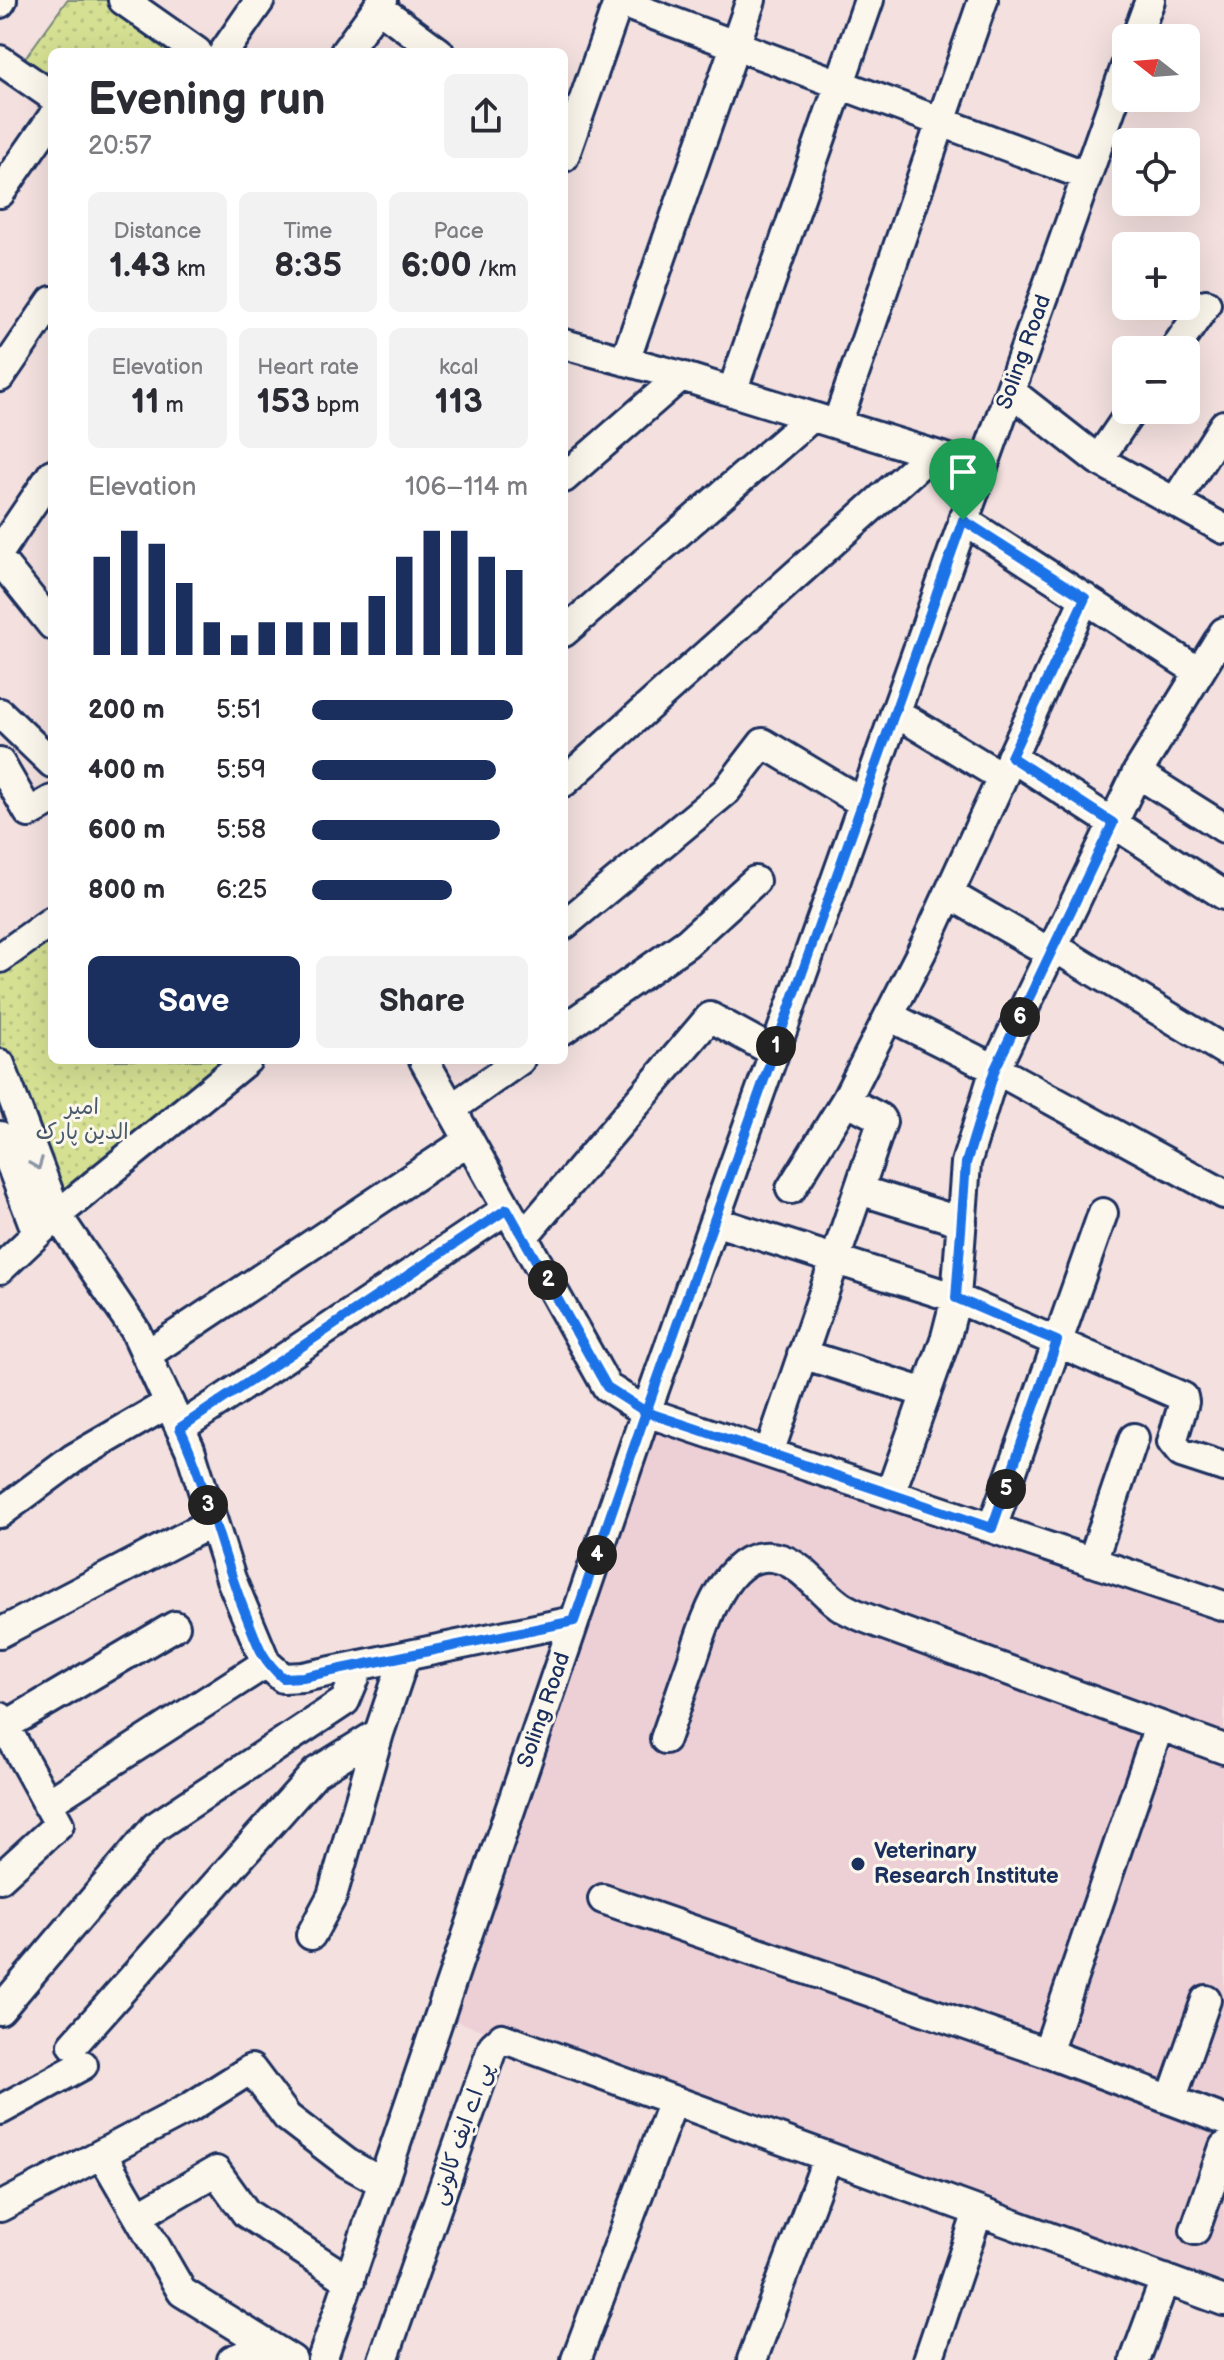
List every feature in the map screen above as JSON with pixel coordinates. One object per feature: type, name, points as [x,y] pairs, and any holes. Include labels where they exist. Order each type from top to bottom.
[{"type":"street","points":[[227,48],[260,0]]},
{"type":"street","points":[[625,361],[751,0]]},
{"type":"street","points":[[732,392],[869,0]]},
{"type":"street","points":[[568,629],[825,420],[941,122],[983,0]]},
{"type":"street","points":[[1141,24],[1150,0]]},
{"type":"street","points":[[568,132],[573,100],[619,1],[1087,176]]},
{"type":"street","points":[[131,2],[192,48]]},
{"type":"street","points":[[348,48],[380,4],[434,48]]},
{"type":"street","points":[[0,60],[48,93]]},
{"type":"street","name":"Soling Road","points":[[322,2360],[646,1412],[1112,105]]},
{"type":"street","points":[[0,193],[48,124]]},
{"type":"street","points":[[1184,336],[1206,304]]},
{"type":"street","points":[[0,377],[48,307]]},
{"type":"street","points":[[568,345],[681,376],[981,469]]},
{"type":"street","points":[[568,475],[681,376]]},
{"type":"street","points":[[1010,391],[1098,460],[1224,529]]},
{"type":"street","points":[[1098,460],[1122,424]]},
{"type":"street","points":[[1175,502],[1224,425]]},
{"type":"street","points":[[568,778],[931,454]]},
{"type":"street","points":[[0,551],[48,480]]},
{"type":"street","points":[[963,520],[1199,672]]},
{"type":"street","points":[[0,560],[48,620]]},
{"type":"street","points":[[791,1189],[846,1100],[889,1016],[949,894],[1085,598]]},
{"type":"street","points":[[890,1494],[946,1337],[956,1298],[966,1163],[995,1069],[1137,773],[1224,632]]},
{"type":"street","points":[[895,712],[1113,823],[1224,895]]},
{"type":"street","points":[[0,713],[48,759]]},
{"type":"street","points":[[568,922],[726,791],[763,743],[863,803]]},
{"type":"street","points":[[0,763],[29,813],[48,802]]},
{"type":"street","points":[[1137,773],[1224,828]]},
{"type":"street","points":[[568,1026],[687,943],[755,881]]},
{"type":"street","points":[[949,894],[1224,1050]]},
{"type":"street","points":[[0,958],[48,924]]},
{"type":"street","points":[[889,1016],[995,1069],[1224,1194]]},
{"type":"street","points":[[523,1237],[710,1017],[774,1052]]},
{"type":"street","points":[[0,1064],[47,1224]]},
{"type":"street","points":[[0,1269],[47,1224],[242,1064]]},
{"type":"street","points":[[426,1064],[607,1387],[646,1412],[1224,1606]]},
{"type":"street","points":[[451,1109],[514,1064]]},
{"type":"street","points":[[769,1453],[882,1122],[846,1100]]},
{"type":"street","points":[[0,1136],[47,1224],[135,1330],[190,1449],[231,1579],[266,1663],[283,1678],[303,1677],[574,1621]]},
{"type":"street","points":[[146,1355],[469,1140]]},
{"type":"street","points":[[859,1190],[962,1222]]},
{"type":"street","points":[[0,1513],[74,1458],[174,1416],[507,1209]]},
{"type":"street","points":[[992,1528],[1103,1213]]},
{"type":"street","points":[[714,1221],[956,1298],[1183,1397],[1172,1442],[1181,1453],[1224,1467]]},
{"type":"street","points":[[802,1354],[926,1393]]},
{"type":"street","points":[[1092,1562],[1134,1438]]},
{"type":"street","points":[[0,1633],[213,1522]]},
{"type":"street","points":[[665,1739],[710,1611],[725,1584],[737,1569],[753,1558],[767,1557],[784,1560],[804,1573],[842,1608],[1224,1749]]},
{"type":"street","points":[[0,1878],[59,1824],[3,1721],[175,1626]]},
{"type":"street","points":[[311,1935],[332,1896],[379,1733],[405,1656]]},
{"type":"street","points":[[47,1804],[266,1663]]},
{"type":"street","points":[[0,2010],[155,1827],[345,1701],[360,1665]]},
{"type":"street","points":[[1047,2053],[1159,1726]]},
{"type":"street","points":[[0,2110],[78,2055],[316,1772],[379,1733]]},
{"type":"street","points":[[603,1899],[1047,2053],[1224,2120]]},
{"type":"street","points":[[1171,2100],[1206,2000]]},
{"type":"street","name":"پی اے ایف کالونی","points":[[383,2360],[493,2046],[502,2038],[1224,2301]]},
{"type":"street","points":[[0,2207],[189,2108],[251,2069],[287,2117],[347,2163],[383,2183]]},
{"type":"street","points":[[576,2360],[673,2101]]},
{"type":"street","points":[[1195,2230],[1224,2147]]},
{"type":"street","points":[[102,2154],[182,2292],[292,2360]]},
{"type":"street","points":[[752,2360],[828,2157]]},
{"type":"street","points":[[138,2216],[216,2171],[246,2213],[350,2281]]},
{"type":"street","points":[[928,2360],[978,2212]]},
{"type":"street","points":[[1135,2360],[1165,2279]]},
{"type":"street","points":[[232,2360],[267,2346]]},
{"type":"shaded area","name":"Veterinary Research Institute","points":[[646,1412],[1224,1606],[1224,2285],[441,2016]]},
{"type":"green space","points":[[67,0],[123,0],[191,48],[48,48],[48,93],[16,71]]},
{"type":"green space","name":"امیر الدین پارک","points":[[48,931],[48,1064],[242,1064],[57,1215],[0,1065],[0,961]]},
{"type":"place","name":"Veterinary Research Institute","points":[[858,1864]]},
{"type":"route","points":[[963,520],[646,1412],[607,1387],[507,1209],[180,1428],[190,1449],[231,1579],[266,1663],[283,1678],[303,1677],[574,1621],[646,1412],[992,1528],[1057,1341],[956,1298],[966,1163],[995,1069],[1113,823],[1011,757],[1085,598],[963,520]]}]
